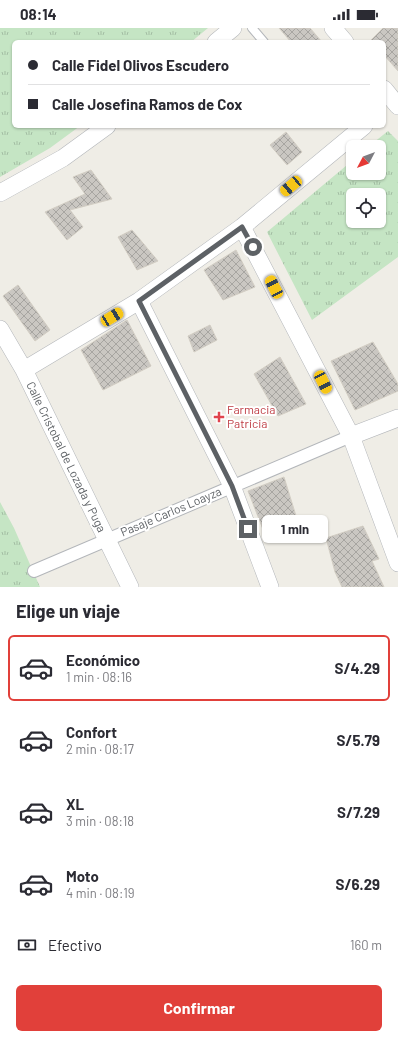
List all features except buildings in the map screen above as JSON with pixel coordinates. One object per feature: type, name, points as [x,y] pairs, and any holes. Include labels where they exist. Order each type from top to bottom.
[{"type":"street","points":[[218,40],[233,28]]},
{"type":"street","points":[[333,28],[343,40]]},
{"type":"street","points":[[0,193],[63,158],[104,128]]},
{"type":"street","points":[[24,370],[139,301],[242,227],[362,128]]},
{"type":"street","points":[[242,227],[351,436],[398,563]]},
{"type":"street","points":[[139,301],[232,486],[270,587]]},
{"type":"street","name":"Calle Cristobal de Lozada y Puga","points":[[0,329],[24,370],[130,587]]},
{"type":"street","name":"Pasaje Carlos Loayza","points":[[34,571],[232,486],[398,418]]},
{"type":"lane","points":[[252,28],[262,40]]},
{"type":"green space","points":[[0,28],[208,28],[193,40],[12,40],[12,128],[77,128],[50,148],[0,177]]},
{"type":"green space","points":[[388,131],[398,141],[398,257],[312,320],[267,232],[346,166],[346,180],[386,180],[386,140],[377,140]]},
{"type":"green space","points":[[0,502],[14,528],[40,587],[0,587]]},
{"type":"place","name":"Farmacia Patricia","points":[[219,417]]},
{"type":"route","points":[[248,529],[232,486],[139,301],[242,227],[253,247]]}]
